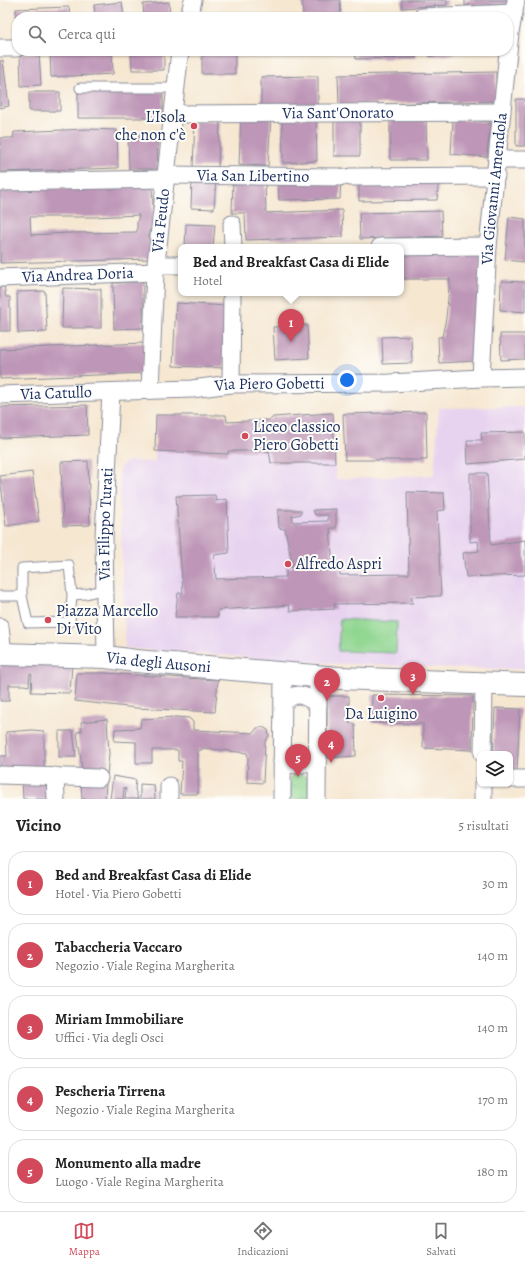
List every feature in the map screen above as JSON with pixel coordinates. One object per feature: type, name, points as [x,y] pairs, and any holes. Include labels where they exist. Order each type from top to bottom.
[{"type":"street","points":[[190,12],[193,0]]},
{"type":"street","points":[[464,12],[515,6]]},
{"type":"street","name":"Via Giovanni Amendola","points":[[481,378],[488,246],[502,112],[518,33],[515,6]]},
{"type":"street","points":[[0,48],[12,48]]},
{"type":"street","name":"Via Feudo","points":[[150,390],[156,269],[179,56]]},
{"type":"street","name":"Via Sant'Onorato","points":[[174,114],[502,112]]},
{"type":"street","name":"Via San Libertino","points":[[0,182],[165,177],[345,177],[497,168],[525,160]]},
{"type":"street","points":[[232,224],[233,244]]},
{"type":"street","points":[[404,247],[488,246]]},
{"type":"street","name":"Via Andrea Doria","points":[[0,278],[156,269],[178,265]]},
{"type":"street","points":[[231,384],[232,296]]},
{"type":"street","name":"Via Piero Gobetti","points":[[111,392],[192,389],[231,384],[390,383],[525,377]]},
{"type":"street","name":"Via Catullo","points":[[0,395],[111,392]]},
{"type":"street","name":"Via Filippo Turati","points":[[106,656],[104,537],[111,392]]},
{"type":"street","points":[[0,627],[1,654]]},
{"type":"street","name":"Via degli Ausoni","points":[[1,654],[106,656],[136,661],[318,676],[525,685]]},
{"type":"street","points":[[282,799],[283,673]]},
{"type":"street","points":[[317,799],[318,676]]},
{"type":"street","points":[[483,751],[484,683]]},
{"type":"street","points":[[283,703],[290,697],[304,695],[318,704]]},
{"type":"street","points":[[282,761],[290,765],[299,766],[318,758]]},
{"type":"street","points":[[55,776],[56,799]]},
{"type":"street","points":[[1,779],[55,776],[99,778]]},
{"type":"street","points":[[513,779],[525,779]]},
{"type":"street","points":[[483,787],[483,799]]},
{"type":"lane","points":[[80,88],[175,88]]},
{"type":"lane","points":[[69,565],[72,595],[70,622],[28,623],[22,596],[22,568],[69,565]]},
{"type":"lane","points":[[72,595],[86,594],[105,589]]},
{"type":"lane","points":[[0,596],[22,596]]},
{"type":"shaded area","name":"Alfredo Aspri","points":[[525,407],[525,669],[325,663],[125,648],[119,468],[127,461],[155,462],[155,451],[227,454],[228,451],[269,451],[271,463],[335,463],[336,479],[434,475],[439,408]]},
{"type":"green space","points":[[340,619],[397,622],[396,653],[338,651]]},
{"type":"green space","points":[[301,774],[308,778],[310,799],[290,799],[291,776]]},
{"type":"building","points":[[302,0],[340,0],[341,12],[303,12]]},
{"type":"building","points":[[402,0],[447,0],[447,5],[402,8]]},
{"type":"building","points":[[465,0],[509,0],[509,4],[465,6]]},
{"type":"building","points":[[122,2],[123,12],[95,12],[94,5]]},
{"type":"building","points":[[169,2],[170,12],[144,12],[143,4]]},
{"type":"building","points":[[69,7],[70,12],[16,12],[16,9]]},
{"type":"building","points":[[20,56],[39,56],[41,85],[21,86]]},
{"type":"building","points":[[50,56],[112,56],[113,74],[51,77]]},
{"type":"building","points":[[131,56],[164,56],[164,70],[132,70]]},
{"type":"building","points":[[202,56],[235,56],[235,74],[202,74]]},
{"type":"building","points":[[356,56],[416,56],[416,58],[356,59]]},
{"type":"building","points":[[3,60],[9,106],[0,108],[0,61]]},
{"type":"building","points":[[496,72],[496,101],[339,105],[338,75]]},
{"type":"building","points":[[318,76],[318,104],[261,105],[261,77]]},
{"type":"building","points":[[78,91],[163,92],[163,118],[78,118]]},
{"type":"building","points":[[29,92],[60,92],[60,111],[29,111]]},
{"type":"building","points":[[516,99],[525,99],[525,146],[516,146]]},
{"type":"building","points":[[241,115],[271,116],[268,166],[239,165]]},
{"type":"building","points":[[316,117],[317,161],[283,163],[282,119]]},
{"type":"building","points":[[334,118],[360,118],[360,156],[334,156]]},
{"type":"building","points":[[426,119],[427,160],[390,160],[390,120]]},
{"type":"building","points":[[453,119],[490,122],[487,157],[451,154]]},
{"type":"building","points":[[195,121],[220,122],[218,167],[193,167]]},
{"type":"building","points":[[88,129],[117,130],[118,168],[0,172],[0,138],[13,138],[14,132]]},
{"type":"building","points":[[157,133],[158,169],[129,169],[128,134]]},
{"type":"building","points":[[439,177],[437,200],[359,201],[359,179]]},
{"type":"building","points":[[192,178],[216,179],[214,209],[191,208]]},
{"type":"building","points":[[341,179],[340,199],[279,200],[278,181]]},
{"type":"building","points":[[233,181],[265,181],[266,213],[342,210],[343,237],[246,240],[245,213],[232,213]]},
{"type":"building","points":[[152,186],[154,224],[149,232],[150,259],[0,263],[0,189]],"holes":[[[139,215],[137,232],[31,235],[30,217]]]},
{"type":"building","points":[[441,211],[442,236],[360,239],[359,213]]},
{"type":"building","points":[[509,217],[525,219],[525,262],[505,260]]},
{"type":"building","points":[[186,224],[215,225],[213,244],[185,244]]},
{"type":"building","points":[[482,249],[475,361],[439,363],[438,337],[442,337],[446,318],[450,279],[404,279],[404,251]]},
{"type":"building","points":[[501,281],[525,282],[525,312],[500,310]]},
{"type":"building","points":[[143,282],[143,328],[114,329],[113,283]]},
{"type":"building","points":[[0,286],[4,286],[6,297],[10,297],[10,331],[0,331]]},
{"type":"building","points":[[63,288],[101,289],[101,328],[62,328]]},
{"type":"building","points":[[45,291],[47,332],[18,333],[17,292]]},
{"type":"building","points":[[176,303],[228,306],[225,368],[173,366]]},
{"type":"building","points":[[307,325],[309,358],[275,360],[273,327]]},
{"type":"building","points":[[500,334],[525,334],[525,359],[501,360]]},
{"type":"building","points":[[411,336],[412,363],[383,364],[382,337]]},
{"type":"building","points":[[144,343],[145,373],[0,379],[0,349]]},
{"type":"building","points":[[87,405],[88,435],[0,438],[0,407]]},
{"type":"building","points":[[426,412],[427,460],[345,460],[343,414]]},
{"type":"building","name":"Liceo classico Piero Gobetti","points":[[333,413],[335,463],[271,463],[269,451],[228,451],[228,454],[155,451],[156,415],[226,415],[227,422],[270,420],[273,417]]},
{"type":"building","points":[[525,432],[525,459],[468,464],[467,440],[482,440],[481,433]]},
{"type":"building","points":[[88,461],[90,525],[63,526],[61,462]]},
{"type":"building","points":[[32,472],[39,521],[6,526],[0,476]]},
{"type":"building","points":[[470,473],[487,473],[491,545],[525,540],[525,575],[466,577],[463,553],[479,551],[478,541],[470,542]]},
{"type":"building","points":[[407,492],[444,493],[445,510],[437,511],[441,596],[411,597],[413,603],[334,604],[335,609],[290,611],[289,605],[218,610],[218,617],[175,617],[178,593],[183,593],[176,496],[215,495],[216,501],[227,499],[229,553],[214,555],[216,579],[286,577],[286,568],[293,567],[285,529],[279,528],[278,510],[301,510],[301,514],[292,516],[293,522],[328,521],[328,515],[315,515],[313,510],[336,509],[336,528],[330,528],[333,568],[339,568],[340,575],[409,574]]},
{"type":"building","points":[[0,658],[72,665],[70,693],[31,692],[32,674],[30,674],[29,686],[9,685],[9,701],[0,701]]},
{"type":"building","points":[[77,673],[105,673],[218,680],[215,712],[136,708],[75,701]]},
{"type":"building","points":[[372,695],[473,696],[472,750],[423,748],[423,724],[372,723]]},
{"type":"building","points":[[327,696],[349,696],[349,723],[355,724],[356,756],[327,758]]},
{"type":"building","points":[[495,708],[520,709],[517,771],[513,771],[513,751],[493,751]]},
{"type":"building","points":[[176,717],[189,718],[193,722],[193,730],[253,733],[257,728],[263,727],[268,730],[269,736],[265,742],[263,783],[247,782],[247,753],[202,748],[202,750],[198,750],[198,794],[180,794],[182,761],[178,761],[178,750],[152,750],[152,763],[136,763],[136,742],[114,741],[115,729],[140,728],[141,719]]},
{"type":"building","points":[[107,719],[109,754],[107,775],[83,775],[77,732],[82,731],[81,722]]},
{"type":"building","points":[[32,730],[44,731],[44,770],[0,773],[0,756],[7,756],[6,732]]},
{"type":"building","points":[[59,731],[73,731],[76,757],[59,757]]},
{"type":"building","points":[[113,776],[136,780],[135,789],[138,799],[125,799],[126,789],[124,787],[123,799],[110,799]]},
{"type":"building","points":[[52,780],[53,799],[23,799],[22,781]]},
{"type":"building","points":[[81,782],[106,782],[105,799],[82,799]]},
{"type":"building","points":[[140,784],[154,785],[155,799],[140,799]]},
{"type":"place","name":"L'Isola che non c'è","points":[[194,126]]},
{"type":"place","name":"Bed and Breakfast Casa di Elide","points":[[291,342]]},
{"type":"place","name":"Liceo classico Piero Gobetti","points":[[245,436]]},
{"type":"place","name":"Alfredo Aspri","points":[[288,564]]},
{"type":"place","name":"Piazza Marcello Di Vito","points":[[48,620]]},
{"type":"place","name":"Miriam Immobiliare","points":[[413,695]]},
{"type":"place","name":"Da Luigino","points":[[381,698]]},
{"type":"place","name":"Tabaccheria Vaccaro","points":[[327,701]]},
{"type":"place","name":"Pescheria Tirrena","points":[[331,763]]},
{"type":"place","name":"Monumento alla madre","points":[[298,777]]}]
